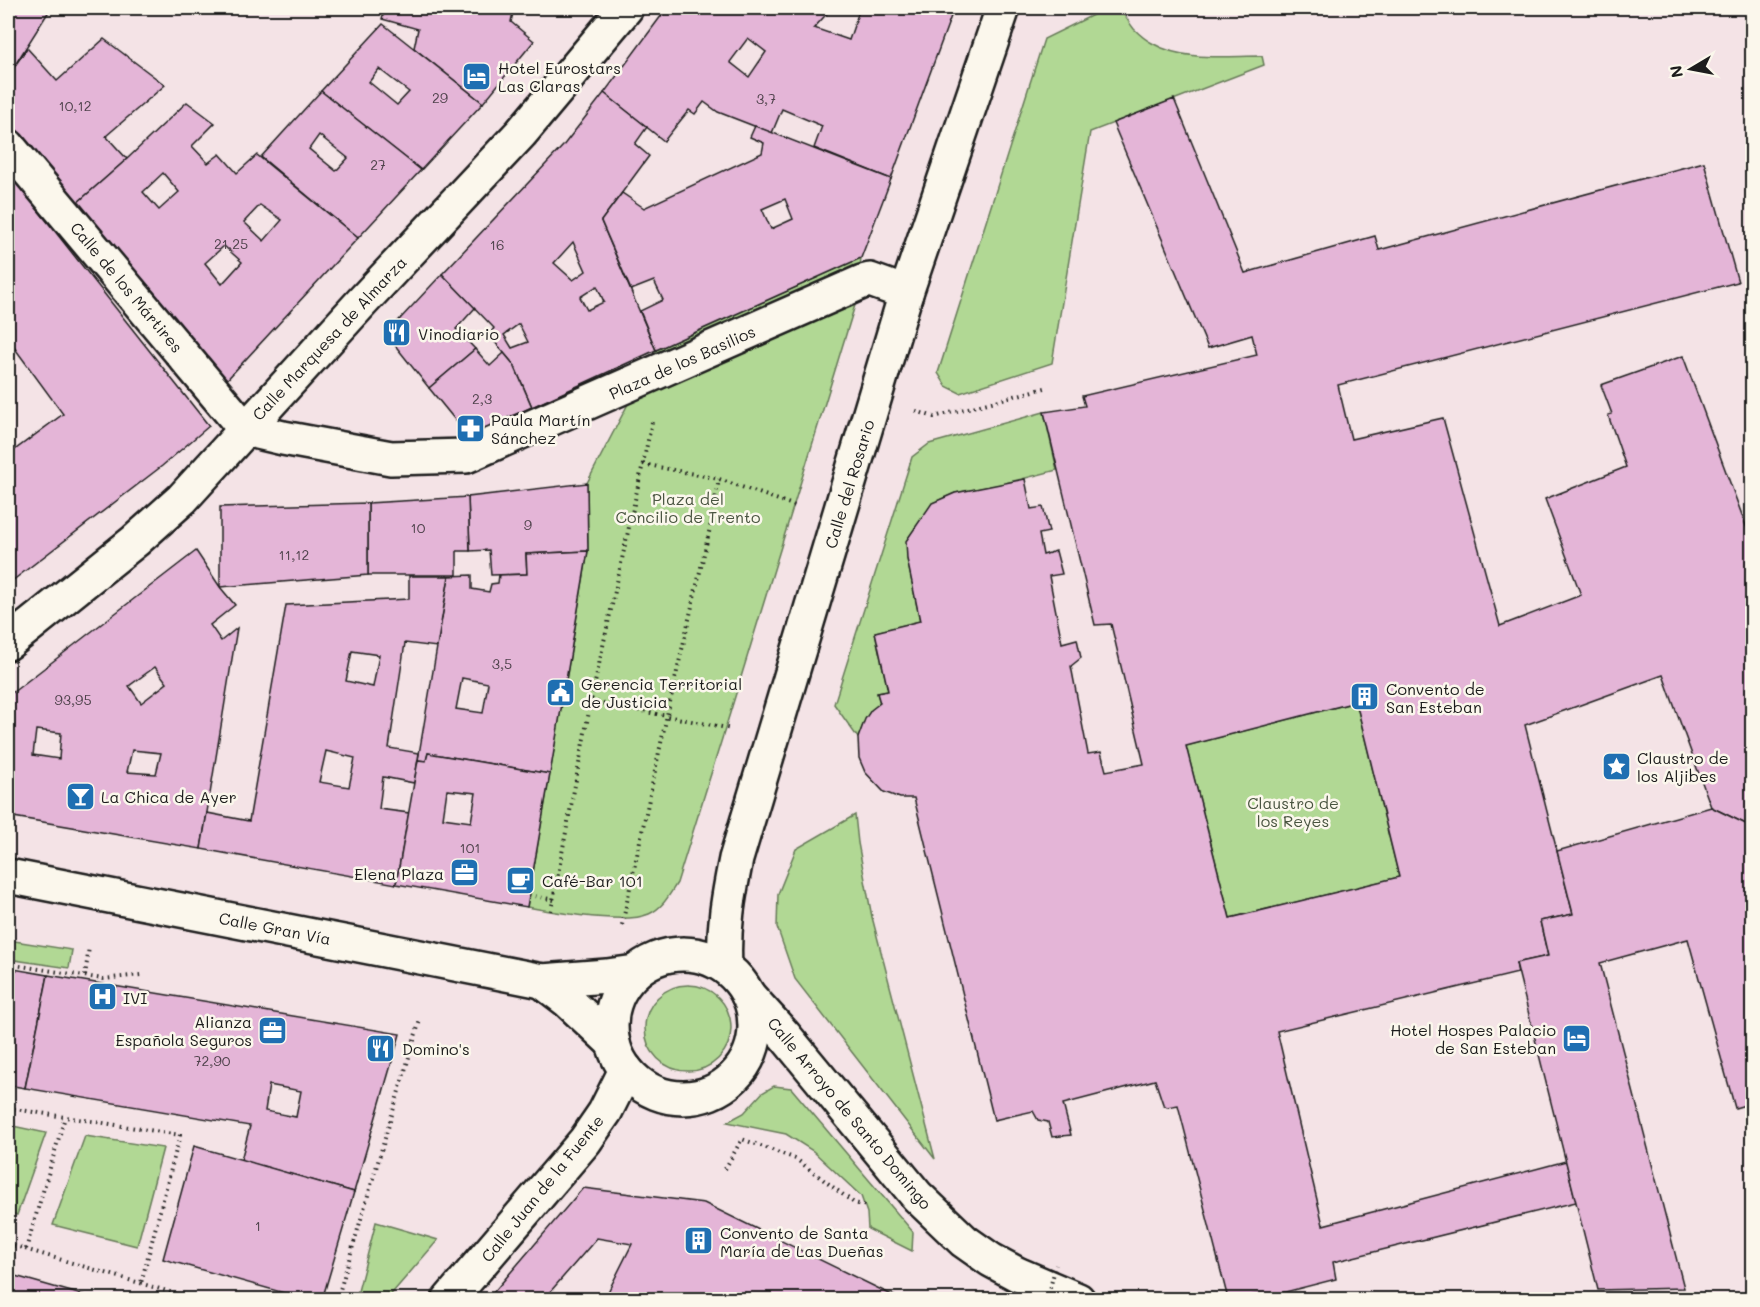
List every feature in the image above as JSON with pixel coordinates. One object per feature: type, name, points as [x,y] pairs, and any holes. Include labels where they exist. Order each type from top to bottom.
[{"type":"street","name":"Calle Marquesa de Almarza","points":[[8,643],[135,541],[182,499],[521,133],[626,8]]},
{"type":"street","name":"Calle del Rosario","points":[[725,967],[723,941],[726,906],[736,860],[906,293],[1003,8]]},
{"type":"street","name":"Calle de los Mártires","points":[[8,146],[245,429]]},
{"type":"street","name":"Plaza de los Basilios","points":[[245,429],[392,458],[466,456],[862,282],[870,280],[906,293]]},
{"type":"street","name":"Calle Gran Vía","points":[[8,876],[542,981],[635,972]]},
{"type":"street","points":[[695,955],[711,959],[725,967],[742,984],[748,994],[755,1024],[750,1054],[743,1067],[721,1088],[693,1098],[662,1096],[648,1090],[636,1081],[619,1057],[611,1017],[619,992],[635,972],[663,956],[695,955]]},
{"type":"street","name":"Calle Gran Vía","points":[[542,981],[582,1012],[619,1057]]},
{"type":"street","name":"Calle Arroyo de Santo Domingo","points":[[748,994],[917,1196],[964,1241],[991,1260],[1017,1274],[1078,1299]]},
{"type":"street","name":"Calle Juan de la Fuente","points":[[449,1299],[585,1141],[605,1112],[619,1057]]},
{"type":"path","points":[[551,912],[591,701],[663,370]]},
{"type":"path","points":[[876,396],[934,417],[1045,388]]},
{"type":"path","points":[[643,464],[719,480],[802,508]]},
{"type":"path","points":[[622,925],[719,480]]},
{"type":"path","points":[[591,701],[733,729]]},
{"type":"path","points":[[529,896],[554,900]]},
{"type":"path","points":[[85,976],[89,947]]},
{"type":"path","points":[[8,964],[103,979],[141,975]]},
{"type":"path","points":[[337,1299],[420,1020]]},
{"type":"path","points":[[8,1108],[180,1135],[141,1283]]},
{"type":"path","points":[[26,1249],[65,1117]]},
{"type":"path","points":[[725,1169],[742,1139],[796,1159],[854,1203],[865,1205]]},
{"type":"path","points":[[8,1244],[197,1299]]},
{"type":"path","points":[[1047,1299],[1056,1265]]},
{"type":"green space","points":[[1107,8],[1120,11],[1140,35],[1164,49],[1206,57],[1262,56],[1264,65],[1090,132],[1052,363],[960,393],[946,386],[938,373],[1044,39]]},
{"type":"green space","name":"Plaza del Concilio de Trento","points":[[861,258],[855,305],[677,883],[658,908],[638,917],[589,917],[527,907],[588,551],[587,483],[656,350]]},
{"type":"green space","points":[[1044,412],[1057,470],[955,493],[932,503],[907,559],[920,621],[875,632],[888,691],[877,693],[880,703],[866,719],[858,738],[834,704],[912,457],[929,444]]},
{"type":"green space","name":"Claustro de los Reyes","points":[[1356,702],[1399,877],[1230,918],[1186,746]]},
{"type":"green space","points":[[855,815],[872,917],[935,1159],[795,979],[777,927],[778,894],[796,849]]},
{"type":"green space","points":[[8,940],[72,950],[69,968],[8,959]]},
{"type":"green space","points":[[688,985],[712,992],[724,1004],[731,1028],[724,1052],[712,1064],[688,1071],[664,1064],[652,1052],[645,1028],[652,1004],[664,992]]},
{"type":"green space","points":[[774,1086],[791,1088],[913,1232],[912,1251],[868,1229],[867,1213],[861,1196],[813,1151],[786,1134],[727,1122],[744,1113],[762,1093]]},
{"type":"green space","points":[[8,1125],[46,1133],[17,1215],[8,1212]]},
{"type":"green space","points":[[85,1136],[163,1148],[137,1246],[53,1225]]},
{"type":"green space","points":[[376,1222],[438,1240],[387,1299],[356,1299]]},
{"type":"building","points":[[8,8],[51,8],[8,76]]},
{"type":"building","name":"Hotel Eurostars Las Claras","points":[[385,8],[514,8],[511,22],[534,41],[483,103],[414,48],[418,29],[382,19]]},
{"type":"building","points":[[667,8],[832,8],[814,28],[849,40],[860,8],[954,8],[891,179],[814,148],[822,126],[782,109],[772,133],[718,112],[704,102],[695,114],[689,110],[664,141],[604,93]],"holes":[[[748,38],[766,52],[749,77],[730,62]]]},
{"type":"building","points":[[383,24],[483,103],[421,170],[321,91]],"holes":[[[379,69],[409,92],[397,105],[369,82]]]},
{"type":"building","points":[[104,39],[165,85],[106,136],[127,159],[77,203],[8,125],[8,76],[27,48],[57,81]]},
{"type":"building","points":[[321,91],[421,170],[358,238],[261,157]],"holes":[[[319,135],[348,158],[336,171],[309,149]]]},
{"type":"building","points":[[604,93],[647,127],[635,144],[649,156],[601,221],[656,350],[532,407],[514,365],[489,335],[494,328],[442,274],[563,146]],"holes":[[[573,242],[586,271],[573,280],[554,263]],[[597,286],[604,302],[587,310],[580,297]],[[519,324],[528,342],[512,348],[504,335]]]},
{"type":"building","name":"Convento de San Esteban","points":[[1174,99],[1245,273],[1375,236],[1379,250],[1704,162],[1738,282],[1338,385],[1351,439],[1443,418],[1500,626],[1581,595],[1545,499],[1626,467],[1608,415],[1612,414],[1601,385],[1683,356],[1752,542],[1752,827],[1711,807],[1663,675],[1525,725],[1573,914],[1540,921],[1548,956],[1516,963],[1518,973],[1277,1031],[1323,1225],[1566,1161],[1576,1202],[1333,1262],[1336,1279],[1262,1298],[1262,1294],[1228,1299],[1178,1105],[1167,1107],[1163,1104],[1155,1080],[1063,1104],[1071,1135],[1052,1137],[1048,1122],[1038,1120],[1033,1111],[994,1120],[914,798],[900,798],[884,792],[865,772],[859,758],[858,738],[865,719],[880,703],[877,693],[888,691],[875,632],[920,621],[907,559],[906,541],[932,503],[955,493],[1025,479],[1031,509],[1043,507],[1049,532],[1039,534],[1043,555],[1056,551],[1062,574],[1049,576],[1062,643],[1077,639],[1081,658],[1071,666],[1088,754],[1101,752],[1106,771],[1144,764],[1111,624],[1095,625],[1044,412],[1085,406],[1082,396],[1257,355],[1252,335],[1208,348],[1113,123]],"holes":[[[1356,702],[1399,877],[1230,918],[1186,746]]]},
{"type":"building","points":[[187,102],[215,123],[192,146],[208,163],[220,154],[237,173],[257,155],[358,238],[221,386],[77,203]],"holes":[[[163,173],[179,192],[159,210],[143,192]],[[260,205],[282,220],[264,241],[244,222]],[[224,246],[242,262],[222,284],[205,263]]]},
{"type":"building","points":[[755,126],[891,179],[861,258],[656,350],[640,311],[663,300],[654,281],[631,290],[601,221],[622,193],[644,208],[762,153],[764,143],[750,137]],"holes":[[[785,199],[793,219],[771,229],[762,209]]]},
{"type":"building","points":[[8,172],[209,426],[162,466],[8,584],[8,455],[63,414],[8,339]]},
{"type":"building","points":[[442,274],[475,308],[456,329],[475,349],[429,388],[386,334]]},
{"type":"building","points":[[475,349],[490,366],[504,353],[514,365],[532,407],[469,437],[429,388]]},
{"type":"building","points":[[587,483],[588,551],[526,554],[527,574],[491,575],[489,550],[470,551],[468,497]]},
{"type":"building","points":[[468,497],[470,551],[457,551],[457,575],[368,575],[368,503]]},
{"type":"building","points":[[368,503],[368,575],[220,587],[220,507]]},
{"type":"building","points":[[196,551],[235,605],[210,625],[221,641],[237,628],[201,849],[8,816],[8,696]],"holes":[[[155,667],[167,683],[141,703],[129,686]],[[36,730],[61,733],[59,759],[33,755]],[[132,750],[161,753],[156,774],[127,772]]]},
{"type":"building","points":[[588,551],[550,774],[428,753],[426,761],[418,760],[449,576],[472,575],[472,589],[489,592],[491,584],[498,583],[499,575],[527,574],[526,554]],"holes":[[[462,678],[488,683],[483,713],[456,709]]]},
{"type":"building","points":[[409,576],[449,576],[437,647],[405,643],[389,748],[419,753],[414,783],[383,777],[379,809],[409,813],[396,884],[201,849],[207,813],[249,821],[286,605],[409,599]],"holes":[[[352,651],[379,655],[373,687],[346,681]],[[326,751],[355,758],[349,787],[319,782]]]},
{"type":"building","points":[[428,753],[550,774],[527,907],[396,884],[418,760],[426,761]],"holes":[[[447,790],[476,793],[471,822],[443,818]]]},
{"type":"building","name":"Hotel Hospes Palacio de San Esteban","points":[[1711,807],[1752,827],[1752,1103],[1735,1108],[1688,939],[1600,963],[1684,1288],[1598,1290],[1516,963],[1548,956],[1540,921],[1573,914],[1557,851]]},
{"type":"building","points":[[8,968],[48,975],[25,1088],[8,1085]]},
{"type":"building","points":[[48,975],[400,1034],[354,1192],[241,1160],[250,1126],[25,1088]],"holes":[[[269,1085],[301,1091],[296,1117],[265,1111]]]},
{"type":"building","points":[[194,1146],[354,1192],[322,1300],[309,1300],[163,1259]]},
{"type":"building","name":"Convento de Santa María de Las Dueñas","points":[[583,1188],[704,1203],[902,1300],[604,1300],[632,1244],[597,1238],[543,1300],[487,1300]]},
{"type":"building","points":[[8,1274],[100,1300],[8,1300]]},
{"type":"place","name":"Hotel Eurostars Las Claras","points":[[477,76]]},
{"type":"place","name":"Vinodiario","points":[[397,333]]},
{"type":"place","name":"Paula Martín Sánchez","points":[[470,428]]},
{"type":"place","name":"Gerencia Territorial de Justicia","points":[[560,692]]},
{"type":"place","name":"Convento de San Esteban","points":[[1365,697]]},
{"type":"place","name":"Claustro de los Aljibes","points":[[1616,766]]},
{"type":"place","name":"La Chica de Ayer","points":[[80,796]]},
{"type":"place","name":"Elena Plaza","points":[[465,873]]},
{"type":"place","name":"Café-Bar 101","points":[[521,880]]},
{"type":"place","name":"IVI","points":[[102,997]]},
{"type":"place","name":"Alianza Española Seguros","points":[[273,1030]]},
{"type":"place","name":"Hotel Hospes Palacio de San Esteban","points":[[1577,1038]]},
{"type":"place","name":"Domino's","points":[[381,1048]]},
{"type":"place","name":"Convento de Santa María de Las Dueñas","points":[[699,1241]]}]
